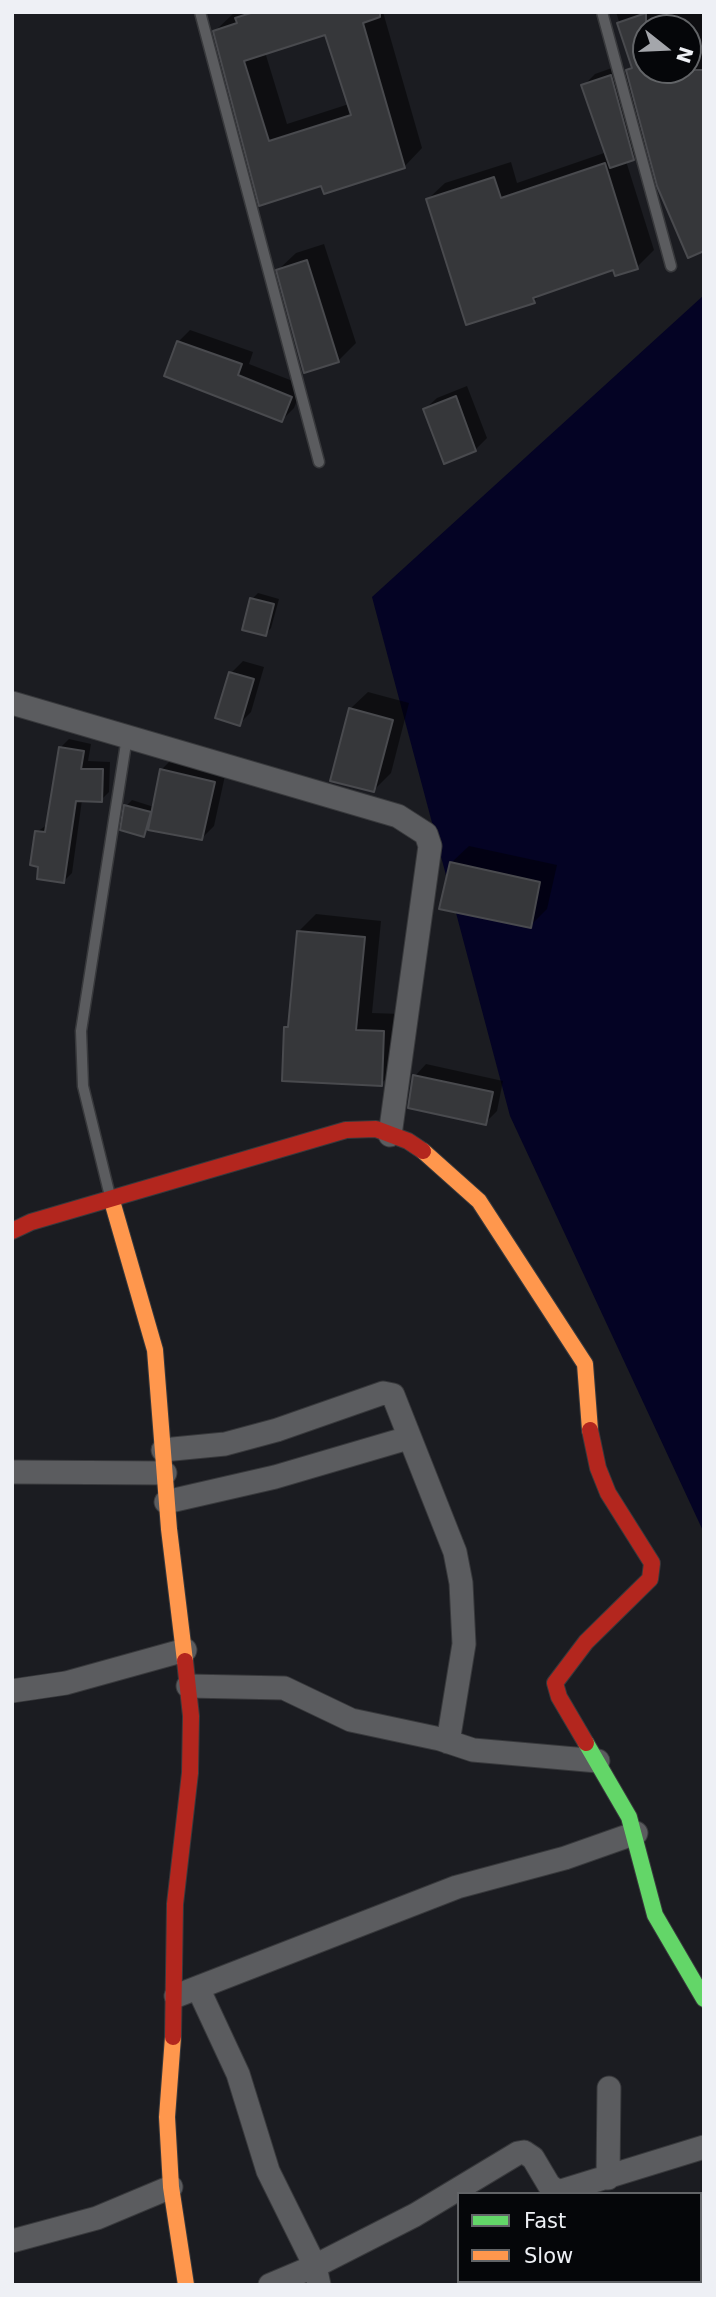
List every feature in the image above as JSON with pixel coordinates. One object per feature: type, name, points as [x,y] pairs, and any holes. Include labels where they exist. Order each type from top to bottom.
[{"type":"street","points":[[12,702],[398,816],[426,834],[430,846],[390,1135]]},
{"type":"street","points":[[12,1231],[31,1222],[346,1130],[376,1129],[408,1141],[434,1159],[479,1201],[585,1364],[587,1415],[598,1468],[608,1493],[652,1563],[650,1579],[586,1642],[556,1678],[559,1697],[598,1761],[636,1833],[655,1916],[704,1999]]},
{"type":"street","points":[[112,1200],[155,1350],[166,1502],[188,1686],[191,1751],[176,1883],[176,1996],[167,2117],[171,2187],[186,2285]]},
{"type":"street","points":[[163,1450],[225,1444],[383,1393],[393,1395],[455,1552],[461,1583],[464,1644],[448,1742]]},
{"type":"street","points":[[166,1502],[275,1477],[408,1438]]},
{"type":"street","points":[[12,1472],[165,1473]]},
{"type":"street","points":[[12,1691],[66,1682],[185,1650]]},
{"type":"street","points":[[188,1686],[284,1688],[351,1720],[490,1753],[598,1761]]},
{"type":"street","points":[[176,1996],[457,1887],[565,1858],[636,1833]]},
{"type":"street","points":[[198,1987],[238,2074],[268,2171],[317,2276]]},
{"type":"street","points":[[608,2178],[609,2088]]},
{"type":"street","points":[[270,2285],[317,2276],[517,2153],[524,2152],[533,2158],[549,2185],[558,2192],[704,2147]]},
{"type":"street","points":[[12,2241],[87,2221],[171,2187]]},
{"type":"lane","points":[[200,12],[319,462]]},
{"type":"lane","points":[[602,12],[671,266]]},
{"type":"lane","points":[[112,1200],[83,1086],[80,1031],[127,737]]},
{"type":"water","points":[[704,295],[704,1533],[510,1116],[372,597]]},
{"type":"building","points":[[254,12],[380,12],[380,17],[363,23],[405,168],[324,194],[321,186],[259,206],[213,31],[237,23],[235,18]],"holes":[[[325,35],[351,115],[269,141],[244,61]]]},
{"type":"building","points":[[632,18],[632,68],[617,23]]},
{"type":"building","points":[[632,68],[632,84],[702,84],[704,70],[704,251],[688,258],[657,186],[626,70]]},
{"type":"building","points":[[611,75],[634,160],[610,168],[581,85]]},
{"type":"building","points":[[605,163],[638,269],[615,276],[613,270],[533,298],[535,303],[466,325],[426,199],[494,177],[501,198]]},
{"type":"building","points":[[307,260],[339,362],[304,373],[276,270]]},
{"type":"building","points":[[177,341],[242,364],[238,375],[292,397],[282,422],[164,376]]},
{"type":"building","points":[[456,396],[476,451],[444,464],[423,409]]},
{"type":"building","points":[[250,598],[274,604],[266,636],[242,630]]},
{"type":"building","points":[[229,672],[254,679],[240,726],[215,718]]},
{"type":"building","points":[[349,708],[393,720],[374,792],[330,781]]},
{"type":"building","points":[[59,747],[84,751],[81,769],[103,769],[102,802],[76,801],[64,883],[37,879],[38,867],[30,865],[35,831],[45,832]]},
{"type":"building","points":[[160,769],[215,782],[202,840],[148,830]]},
{"type":"building","points":[[124,805],[151,812],[144,837],[120,830]]},
{"type":"building","points":[[450,862],[540,882],[531,928],[439,909]]},
{"type":"building","points":[[297,931],[365,937],[356,1030],[384,1031],[382,1086],[282,1081],[284,1027],[288,1027]]},
{"type":"building","points":[[413,1075],[493,1092],[486,1125],[408,1108]]},
{"type":"traffic: fast","points":[[586,1743],[629,1817],[655,1915],[704,1999]]},
{"type":"traffic: slow","points":[[423,1151],[479,1201],[585,1364],[590,1430]]},
{"type":"traffic: slow","points":[[112,1201],[155,1350],[169,1529],[185,1661]]},
{"type":"traffic: slow","points":[[173,2037],[167,2117],[171,2187],[186,2285]]},
{"type":"traffic: jam","points":[[12,1231],[31,1222],[346,1130],[376,1129],[408,1141],[423,1151]]},
{"type":"traffic: jam","points":[[586,1743],[559,1697],[555,1683],[586,1642],[650,1579],[652,1563],[608,1493],[598,1468],[590,1430]]},
{"type":"traffic: jam","points":[[173,2037],[175,1904],[190,1773],[191,1716],[185,1661]]}]
